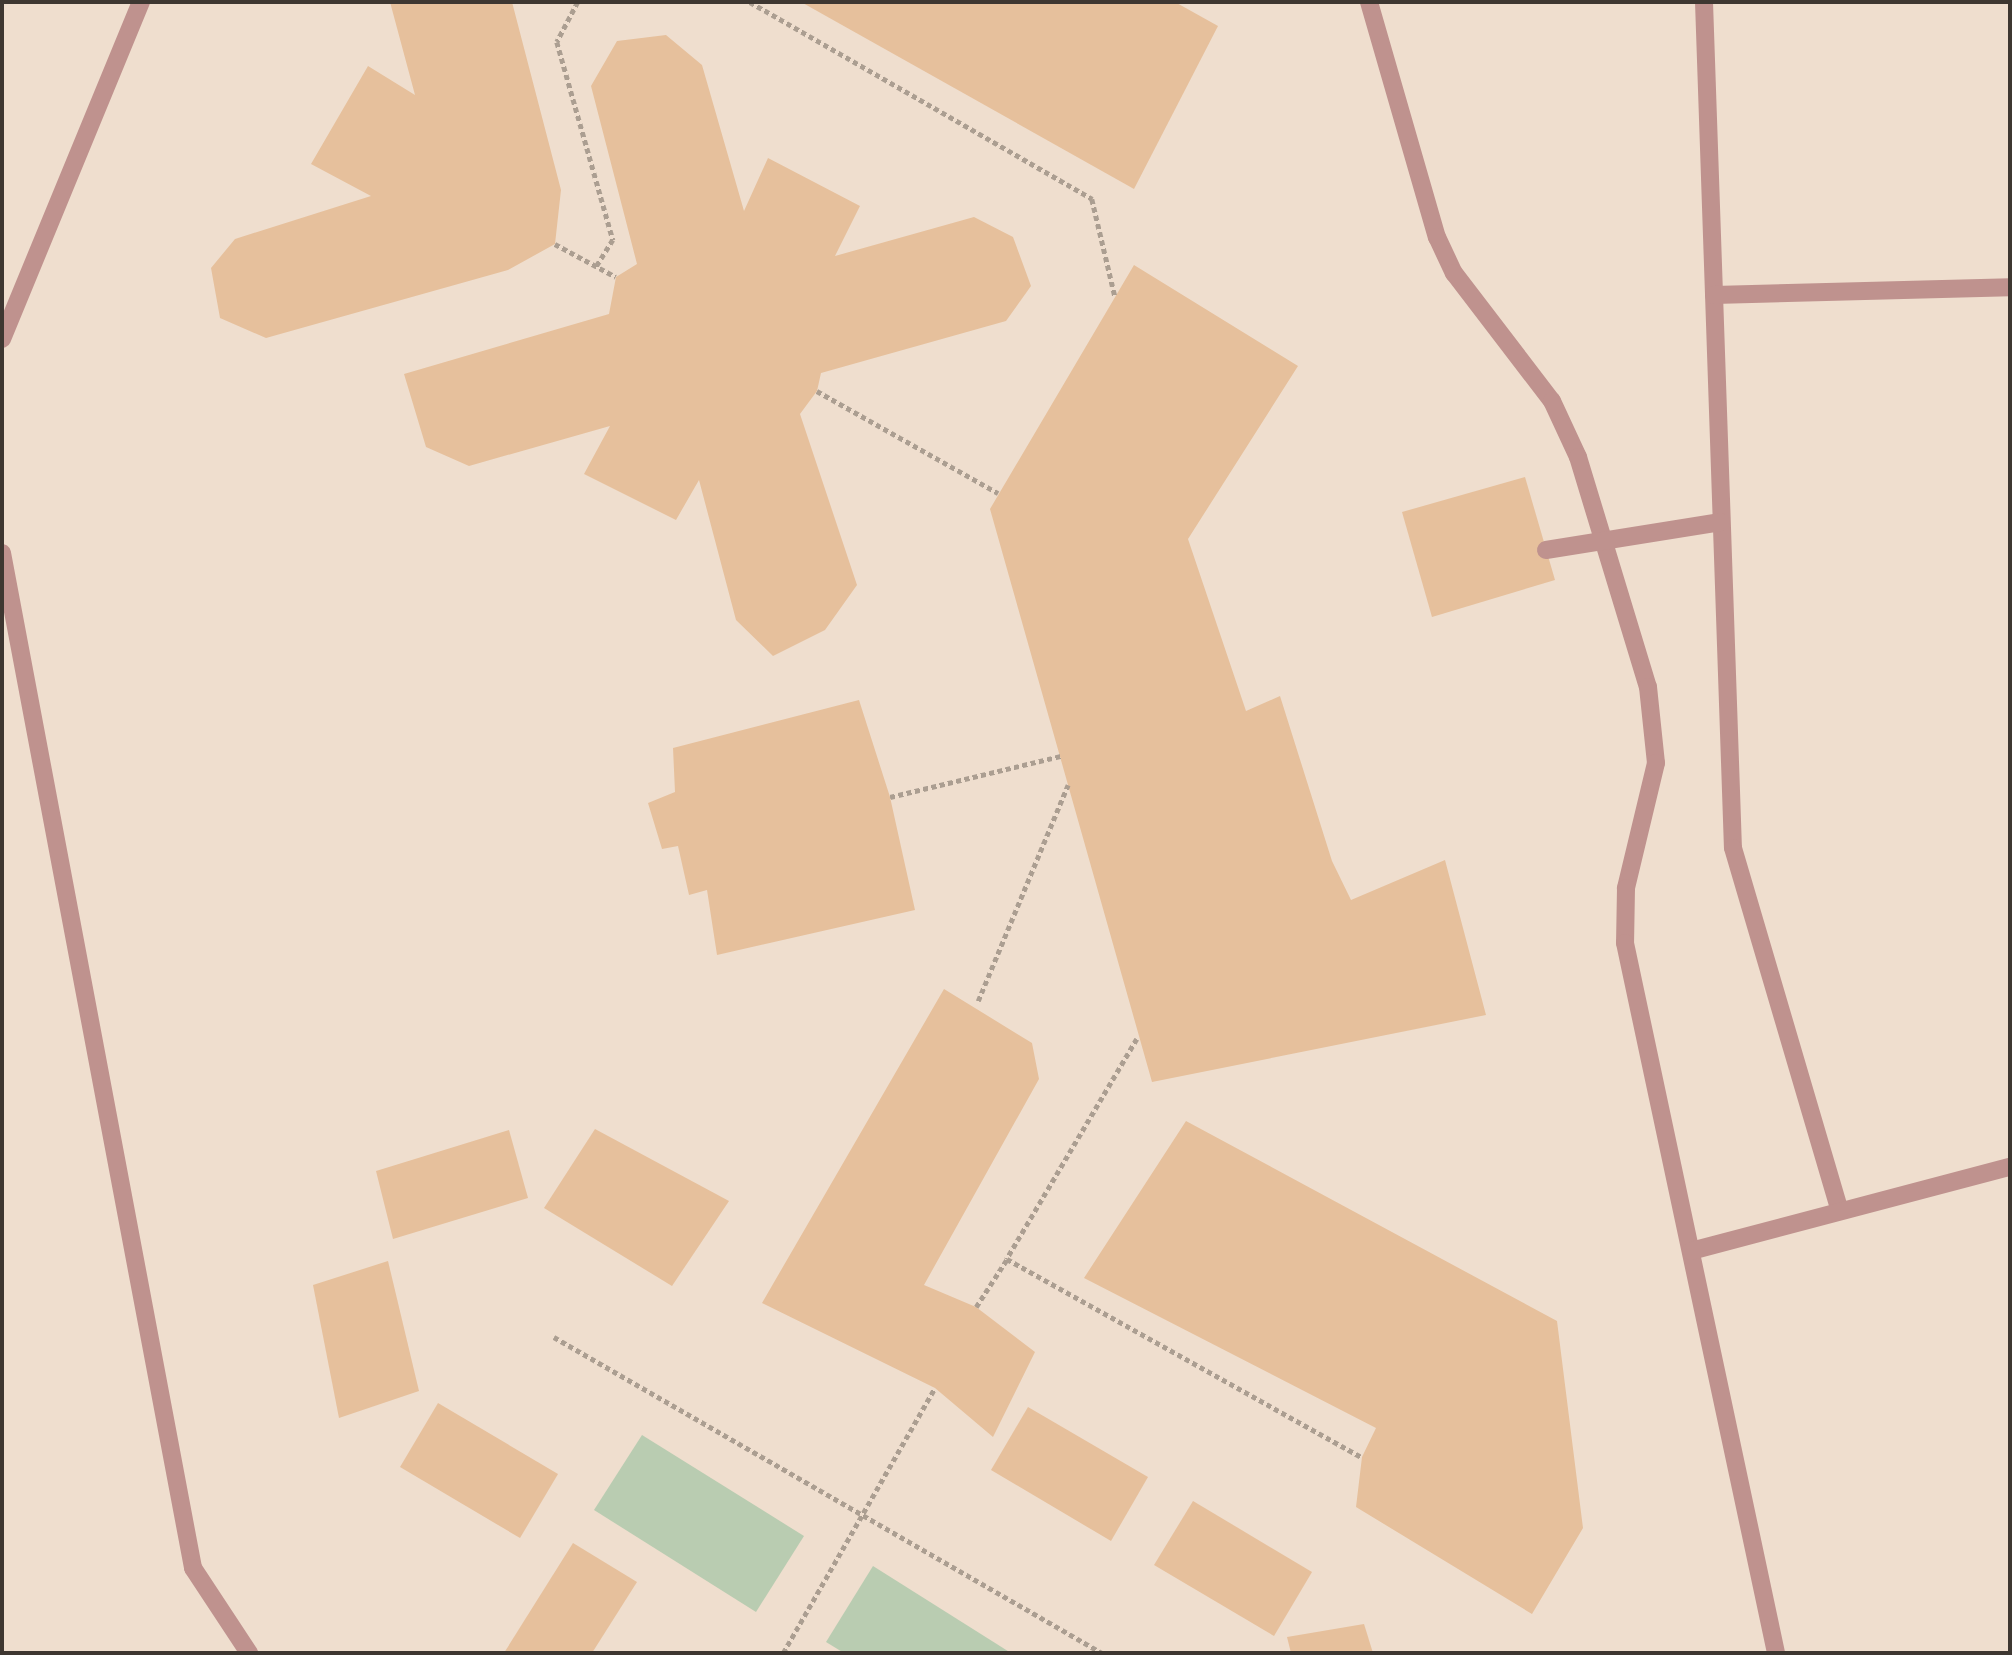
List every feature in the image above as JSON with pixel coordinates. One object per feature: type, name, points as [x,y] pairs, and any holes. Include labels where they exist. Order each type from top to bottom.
[{"type":"lane","points":[[2,339],[141,2]]},
{"type":"lane","points":[[1369,2],[1437,237],[1454,274],[1552,401],[1578,457],[1648,687],[1656,763],[1626,888],[1625,943],[1776,1653]]},
{"type":"lane","points":[[1704,2],[1733,848],[1839,1209]]},
{"type":"lane","points":[[1714,295],[2010,287]]},
{"type":"lane","points":[[1546,550],[1721,522]]},
{"type":"lane","points":[[2,553],[193,1568],[249,1653]]},
{"type":"lane","points":[[1691,1251],[1839,1209],[2010,1167]]},
{"type":"path","points":[[578,2],[557,42],[613,240],[596,267]]},
{"type":"path","points":[[750,2],[1092,199],[1115,296]]},
{"type":"path","points":[[555,244],[616,277]]},
{"type":"path","points":[[817,391],[999,493]]},
{"type":"path","points":[[890,797],[1061,756]]},
{"type":"path","points":[[978,1001],[1068,785]]},
{"type":"path","points":[[976,1307],[1137,1039]]},
{"type":"path","points":[[1007,1258],[1362,1458]]},
{"type":"path","points":[[554,1337],[1102,1653]]},
{"type":"path","points":[[783,1653],[860,1513],[935,1388]]},
{"type":"green space","points":[[642,1435],[804,1536],[756,1612],[594,1510]]},
{"type":"green space","points":[[873,1566],[1011,1653],[844,1653],[826,1642]]},
{"type":"building","points":[[390,2],[512,2],[561,190],[555,244],[508,270],[266,338],[220,318],[211,268],[235,239],[371,196],[311,164],[368,66],[415,95]]},
{"type":"building","points":[[801,2],[1175,2],[1218,26],[1134,189]]},
{"type":"building","points":[[666,35],[702,65],[744,211],[768,158],[860,206],[835,256],[974,217],[1013,237],[1031,286],[1006,321],[821,373],[817,391],[800,414],[857,585],[825,630],[773,656],[736,620],[699,480],[676,520],[584,474],[610,426],[469,466],[426,447],[404,374],[609,314],[616,277],[637,264],[591,86],[617,41]]},
{"type":"building","points":[[1134,265],[1298,366],[1188,539],[1246,711],[1280,696],[1332,861],[1351,900],[1445,860],[1486,1015],[1152,1082],[990,509]]},
{"type":"building","points":[[1525,477],[1555,580],[1432,617],[1402,512]]},
{"type":"building","points":[[859,700],[890,797],[915,910],[717,955],[707,890],[689,895],[678,846],[662,849],[648,803],[675,792],[673,748]]},
{"type":"building","points":[[944,989],[1032,1043],[1039,1079],[924,1285],[976,1307],[1035,1352],[993,1437],[935,1388],[762,1303]]},
{"type":"building","points":[[1186,1121],[1557,1321],[1583,1528],[1532,1614],[1356,1507],[1362,1457],[1376,1428],[1084,1278]]},
{"type":"building","points":[[595,1129],[729,1201],[672,1286],[544,1208]]},
{"type":"building","points":[[509,1130],[528,1198],[393,1239],[376,1171]]},
{"type":"building","points":[[388,1261],[419,1391],[339,1418],[313,1285]]},
{"type":"building","points":[[438,1403],[558,1474],[520,1538],[400,1467]]},
{"type":"building","points":[[1028,1407],[1148,1477],[1111,1541],[991,1470]]},
{"type":"building","points":[[1193,1501],[1312,1572],[1274,1636],[1154,1565]]},
{"type":"building","points":[[573,1543],[637,1582],[592,1653],[504,1653]]},
{"type":"building","points":[[1364,1624],[1373,1653],[1291,1653],[1287,1637]]}]
